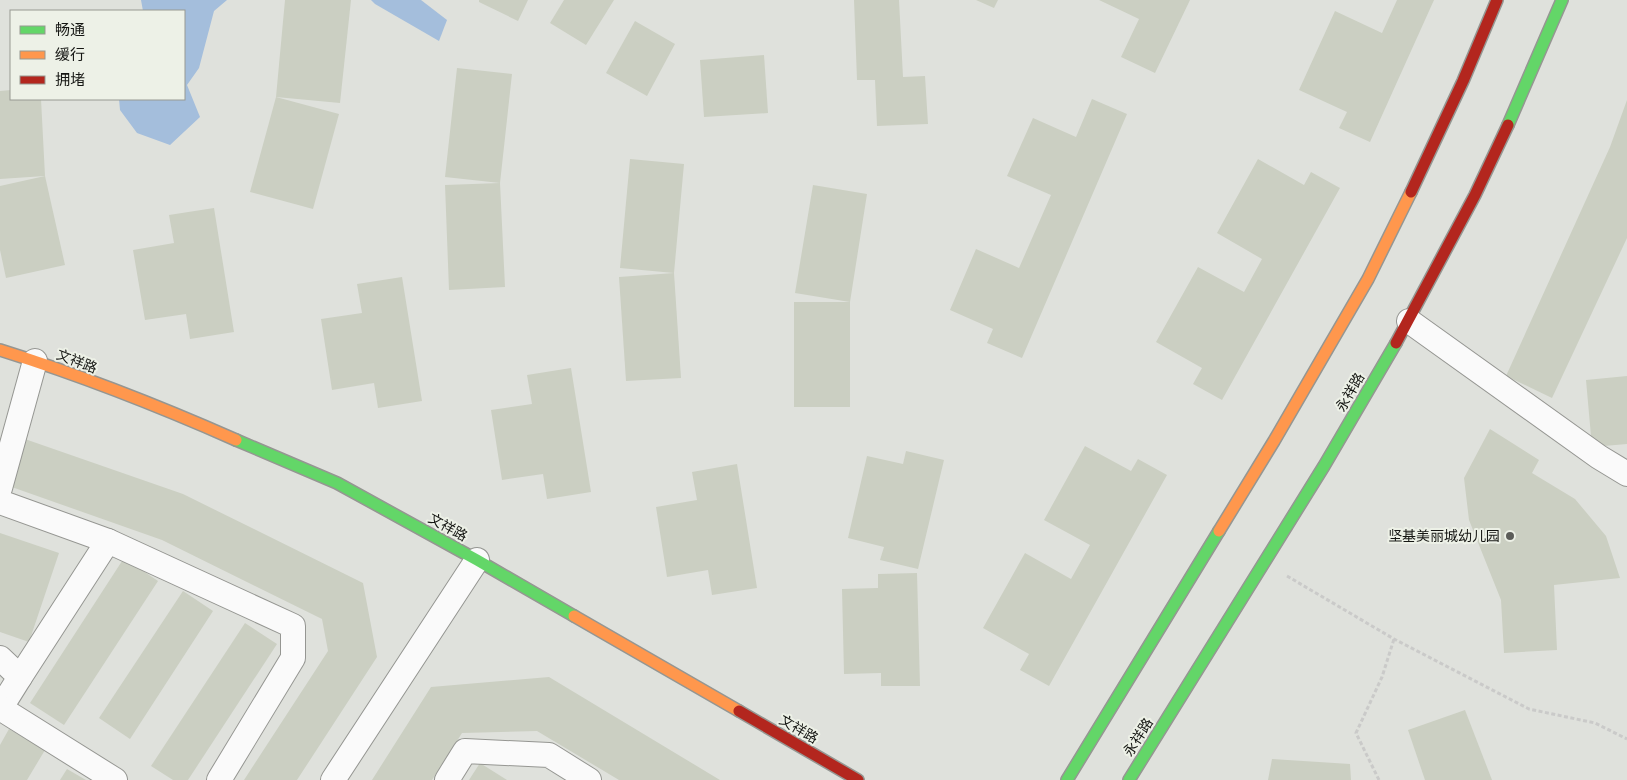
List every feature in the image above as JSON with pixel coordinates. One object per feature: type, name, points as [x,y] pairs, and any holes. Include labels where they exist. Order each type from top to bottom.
[{"type":"street","points":[[1067,780],[1274,442],[1368,280],[1463,81],[1497,0]]},
{"type":"street","name":"永祥路","points":[[1129,780],[1324,466],[1409,321],[1476,195],[1519,102],[1562,0]]},
{"type":"street","points":[[1409,321],[1599,457],[1627,474]]},
{"type":"street","name":"文祥路","points":[[0,350],[35,361],[181,416],[337,483],[477,560],[858,780]]},
{"type":"street","points":[[0,488],[35,361]]},
{"type":"street","points":[[0,502],[108,541],[294,626],[293,658],[219,780]]},
{"type":"street","points":[[108,541],[0,709],[115,780]]},
{"type":"street","points":[[333,780],[477,560]]},
{"type":"street","points":[[0,658],[20,677]]},
{"type":"street","points":[[447,780],[465,751],[549,755],[589,780]]},
{"type":"path","points":[[1264,563],[1394,638],[1529,709],[1595,724],[1627,738]]},
{"type":"path","points":[[1379,780],[1356,733],[1382,677],[1394,638]]},
{"type":"water","points":[[141,0],[227,0],[214,11],[199,68],[187,85],[200,117],[170,145],[137,133],[120,110],[119,100],[185,100],[185,10],[143,10]]},
{"type":"water","points":[[371,0],[421,0],[447,20],[439,41],[375,4]]},
{"type":"building","points":[[285,0],[351,0],[340,103],[276,97]]},
{"type":"building","points":[[479,0],[528,0],[518,21],[479,2]]},
{"type":"building","points":[[564,0],[614,0],[586,45],[550,23]]},
{"type":"building","points":[[854,0],[899,0],[903,77],[925,76],[928,124],[877,126],[875,80],[857,80]]},
{"type":"building","points":[[976,0],[998,0],[994,8]]},
{"type":"building","points":[[1099,0],[1190,0],[1155,73],[1121,57],[1139,19]]},
{"type":"building","points":[[1397,0],[1434,0],[1370,142],[1339,128],[1347,112],[1299,90],[1335,11],[1382,33]]},
{"type":"building","points":[[635,21],[675,44],[647,96],[606,73]]},
{"type":"building","points":[[764,55],[768,113],[704,117],[700,60]]},
{"type":"building","points":[[457,68],[512,74],[500,183],[445,177]]},
{"type":"building","points":[[10,90],[10,100],[41,100],[45,176],[0,179],[0,91]]},
{"type":"building","points":[[276,97],[339,114],[313,209],[250,192]]},
{"type":"building","points":[[1092,99],[1127,114],[1022,358],[987,343],[993,329],[950,310],[976,249],[1019,268],[1051,195],[1007,176],[1033,118],[1076,137]]},
{"type":"building","points":[[1627,100],[1627,238],[1552,398],[1506,376],[1610,147]]},
{"type":"building","points":[[630,159],[684,164],[674,273],[620,268]]},
{"type":"building","points":[[1258,159],[1304,185],[1311,172],[1340,188],[1222,400],[1193,384],[1202,368],[1156,342],[1198,267],[1244,292],[1262,259],[1217,233]]},
{"type":"building","points":[[45,176],[65,265],[6,278],[0,250],[0,186]]},
{"type":"building","points":[[500,183],[505,287],[449,290],[445,185]]},
{"type":"building","points":[[813,185],[867,194],[850,302],[795,293]]},
{"type":"building","points":[[214,208],[234,332],[190,339],[186,314],[145,320],[133,250],[174,243],[169,215]]},
{"type":"building","points":[[674,273],[681,378],[626,381],[619,277]]},
{"type":"building","points":[[402,277],[422,401],[378,408],[374,383],[332,390],[321,319],[362,313],[357,284]]},
{"type":"building","points":[[794,302],[850,302],[850,407],[794,407]]},
{"type":"building","points":[[571,368],[591,492],[547,499],[543,474],[502,480],[491,410],[532,404],[527,375]]},
{"type":"building","points":[[1627,376],[1627,444],[1592,447],[1586,380]]},
{"type":"building","points":[[1490,429],[1539,460],[1532,473],[1575,499],[1606,536],[1620,578],[1554,585],[1557,650],[1504,653],[1501,600],[1469,520],[1464,478]]},
{"type":"building","points":[[22,438],[183,494],[363,583],[377,657],[297,780],[244,780],[328,651],[322,619],[162,540],[6,485]]},
{"type":"building","points":[[1085,446],[1131,471],[1138,459],[1167,475],[1049,686],[1020,670],[1029,654],[983,628],[1025,553],[1071,579],[1090,545],[1044,520]]},
{"type":"building","points":[[906,451],[944,460],[918,569],[880,560],[884,547],[848,538],[867,456],[903,464]]},
{"type":"building","points":[[737,464],[757,588],[712,595],[708,570],[667,577],[656,507],[697,500],[692,472]]},
{"type":"building","points":[[0,533],[59,553],[29,642],[0,632]]},
{"type":"building","points":[[124,558],[158,581],[64,725],[30,703]]},
{"type":"building","points":[[917,573],[920,686],[881,686],[881,673],[844,674],[842,589],[878,588],[878,574]]},
{"type":"building","points":[[183,591],[213,611],[130,739],[99,718]]},
{"type":"building","points":[[245,623],[277,644],[188,780],[173,780],[151,766]]},
{"type":"building","points":[[549,677],[720,780],[619,780],[537,731],[462,733],[432,780],[372,780],[431,687]]},
{"type":"building","points":[[1465,710],[1492,780],[1425,780],[1408,730]]},
{"type":"building","points":[[9,729],[45,750],[27,780],[0,780],[0,745]]},
{"type":"building","points":[[1272,759],[1350,764],[1351,780],[1268,780]]},
{"type":"building","points":[[480,763],[507,780],[469,780]]},
{"type":"building","points":[[67,769],[86,780],[60,780]]},
{"type":"traffic: fast","points":[[1508,125],[1562,0]]},
{"type":"traffic: fast","points":[[1129,780],[1324,466],[1396,343]]},
{"type":"traffic: fast","points":[[236,440],[337,483],[574,616]]},
{"type":"traffic: fast","points":[[1067,780],[1219,531]]},
{"type":"traffic: slow","points":[[1219,531],[1274,441],[1368,279],[1411,192]]},
{"type":"traffic: slow","points":[[0,350],[119,392],[236,440]]},
{"type":"traffic: slow","points":[[574,616],[739,711]]},
{"type":"traffic: jam","points":[[1411,192],[1463,81],[1497,0]]},
{"type":"traffic: jam","points":[[1396,343],[1475,195],[1508,125]]},
{"type":"traffic: jam","points":[[739,711],[858,780]]},
{"type":"place","name":"坚基美丽城幼儿园","points":[[1510,536]]}]
